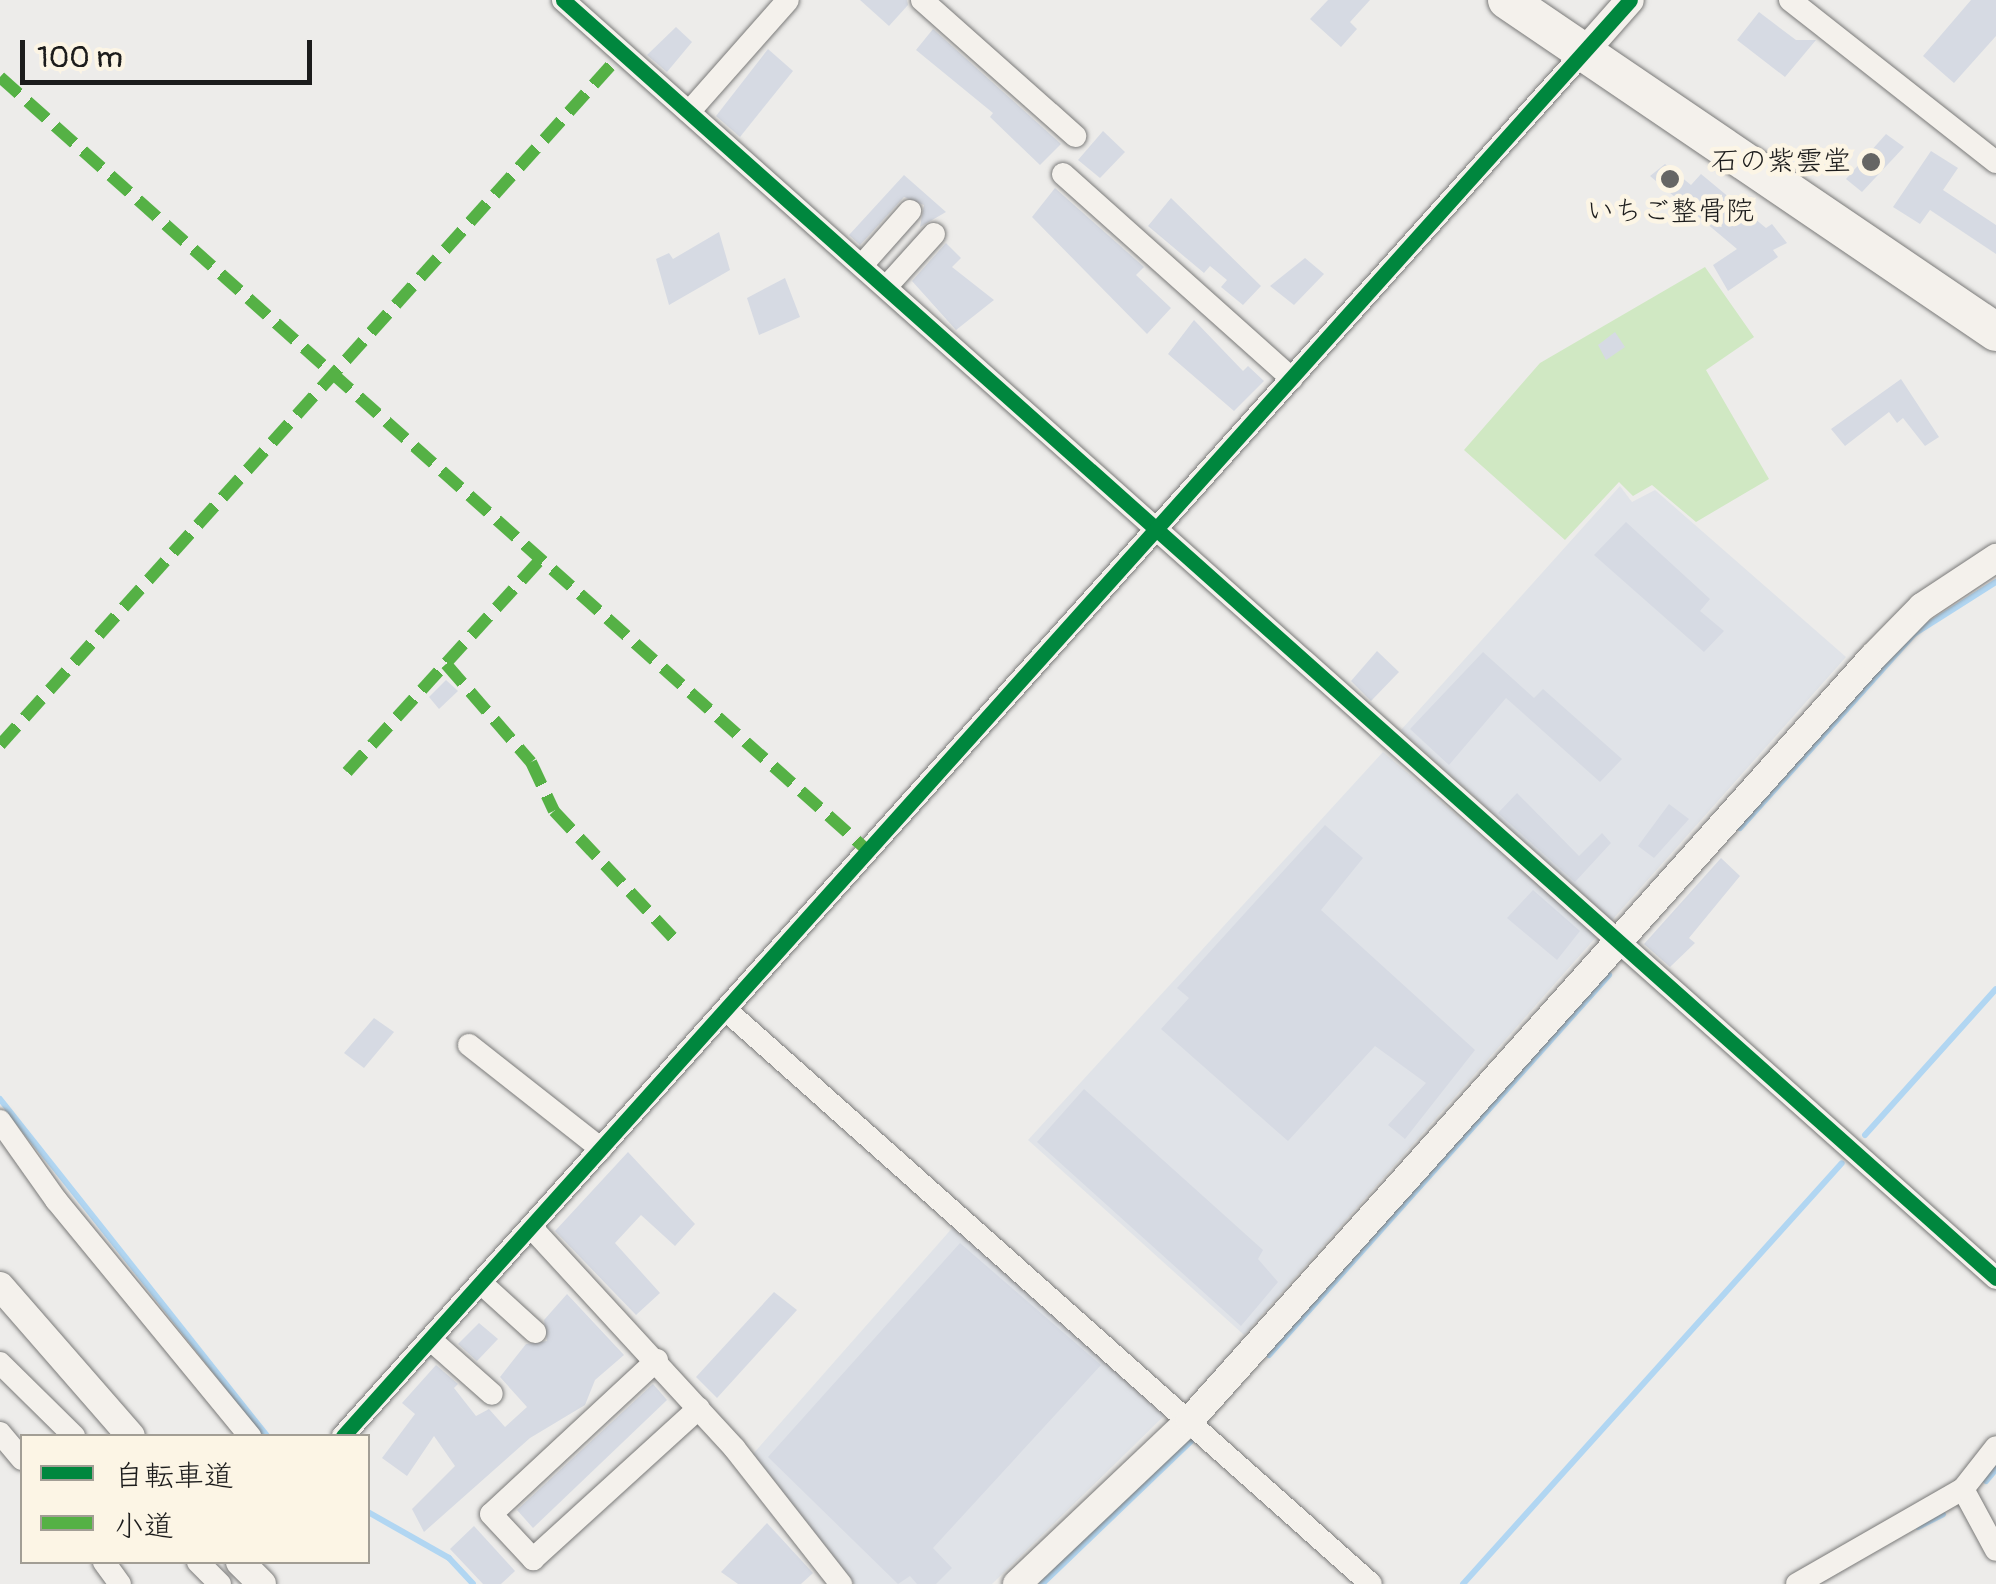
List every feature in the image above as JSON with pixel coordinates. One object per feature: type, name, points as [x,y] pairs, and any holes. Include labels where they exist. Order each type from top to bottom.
[{"type":"highway","points":[[1506,0],[1996,332]]},
{"type":"street","points":[[563,0],[1996,1278]]},
{"type":"street","points":[[689,112],[788,0]]},
{"type":"street","points":[[922,0],[1075,136]]},
{"type":"street","points":[[345,1434],[1630,0]]},
{"type":"street","points":[[1790,0],[1996,162]]},
{"type":"street","points":[[1063,174],[1292,379]]},
{"type":"street","points":[[862,264],[910,211]]},
{"type":"street","points":[[886,286],[934,234]]},
{"type":"street","points":[[1018,1584],[1190,1420],[1873,656],[1922,607],[1996,558]]},
{"type":"street","points":[[726,1010],[1371,1584]]},
{"type":"street","points":[[468,1044],[601,1149]]},
{"type":"street","points":[[0,1121],[56,1200],[248,1434]]},
{"type":"street","points":[[531,1228],[699,1408],[841,1584]]},
{"type":"street","points":[[481,1283],[535,1332]]},
{"type":"street","points":[[0,1286],[128,1434]]},
{"type":"street","points":[[431,1340],[492,1394]]},
{"type":"street","points":[[656,1360],[491,1514],[533,1559],[699,1408]]},
{"type":"street","points":[[0,1363],[72,1434]]},
{"type":"street","points":[[0,1432],[20,1457]]},
{"type":"street","points":[[1797,1584],[1962,1489],[1996,1447]]},
{"type":"street","points":[[1962,1489],[1996,1550]]},
{"type":"street","points":[[200,1564],[220,1584]]},
{"type":"street","points":[[242,1564],[262,1584]]},
{"type":"shaded area","points":[[1620,486],[1632,502],[1655,490],[1846,657],[1612,920],[1401,730]]},
{"type":"shaded area","points":[[1383,752],[1597,936],[1244,1335],[1028,1140]]},
{"type":"shaded area","points":[[954,1226],[1165,1415],[992,1584],[854,1584],[753,1454]]},
{"type":"green space","points":[[1705,267],[1754,337],[1706,370],[1769,479],[1696,522],[1652,485],[1633,496],[1619,482],[1565,540],[1464,450],[1540,363]]},
{"type":"building","points":[[860,0],[907,0],[908,5],[889,26]]},
{"type":"building","points":[[1328,0],[1370,0],[1350,22],[1357,29],[1341,47],[1310,19]]},
{"type":"building","points":[[1971,0],[1996,0],[1996,36],[1954,83],[1923,56]]},
{"type":"building","points":[[1759,12],[1796,40],[1816,40],[1785,77],[1737,40]]},
{"type":"building","points":[[676,27],[692,42],[667,72],[647,55]]},
{"type":"building","points":[[933,29],[1061,144],[1040,165],[990,117],[993,113],[916,50]]},
{"type":"building","points":[[768,49],[793,71],[740,137],[716,116]]},
{"type":"building","points":[[1103,131],[1125,152],[1100,178],[1078,160]]},
{"type":"building","points":[[1886,134],[1904,147],[1862,192],[1846,179]]},
{"type":"building","points":[[1931,151],[1958,168],[1943,190],[1996,225],[1996,254],[1930,210],[1920,224],[1893,207]]},
{"type":"building","points":[[1665,164],[1691,185],[1701,174],[1766,228],[1772,224],[1787,243],[1773,250],[1778,257],[1728,291],[1713,265],[1737,249],[1650,176]]},
{"type":"building","points":[[904,175],[946,212],[920,227],[924,205],[904,197],[860,245],[849,235]]},
{"type":"building","points":[[1055,188],[1144,267],[1136,275],[1171,308],[1147,334],[1032,217]]},
{"type":"building","points":[[1171,198],[1261,286],[1243,305],[1221,287],[1227,280],[1210,266],[1204,273],[1148,226]]},
{"type":"building","points":[[719,232],[730,270],[669,305],[656,259],[669,253],[673,259]]},
{"type":"building","points":[[946,243],[961,258],[952,267],[994,300],[956,330],[912,281]]},
{"type":"building","points":[[1305,258],[1324,274],[1294,305],[1270,286]]},
{"type":"building","points":[[785,278],[800,317],[759,335],[747,298]]},
{"type":"building","points":[[1194,320],[1243,371],[1248,366],[1264,381],[1234,411],[1168,354]]},
{"type":"building","points":[[1615,332],[1625,347],[1606,360],[1598,345]]},
{"type":"building","points":[[1901,379],[1939,437],[1925,446],[1903,418],[1897,423],[1889,412],[1845,446],[1831,429]]},
{"type":"building","points":[[1626,522],[1710,599],[1700,611],[1724,631],[1704,652],[1594,555]]},
{"type":"building","points":[[1377,651],[1399,672],[1371,701],[1351,681]]},
{"type":"building","points":[[1483,652],[1534,698],[1543,689],[1622,759],[1600,782],[1506,698],[1449,765],[1410,729]]},
{"type":"building","points":[[446,680],[458,691],[439,709],[429,697]]},
{"type":"building","points":[[1517,793],[1579,856],[1602,833],[1611,843],[1575,882],[1498,813]]},
{"type":"building","points":[[1669,804],[1689,819],[1654,858],[1638,846]]},
{"type":"building","points":[[1325,825],[1363,858],[1321,910],[1475,1050],[1405,1139],[1388,1125],[1426,1083],[1375,1046],[1288,1141],[1161,1029],[1189,998],[1177,988]]},
{"type":"building","points":[[1721,858],[1740,876],[1689,938],[1695,943],[1670,967],[1644,944]]},
{"type":"building","points":[[1533,890],[1580,931],[1557,960],[1507,918]]},
{"type":"building","points":[[374,1018],[394,1032],[364,1068],[344,1053]]},
{"type":"building","points":[[1084,1089],[1263,1250],[1258,1259],[1278,1282],[1241,1326],[1037,1142]]},
{"type":"building","points":[[628,1152],[695,1224],[675,1246],[641,1215],[615,1243],[660,1293],[636,1315],[555,1231]]},
{"type":"building","points":[[960,1243],[1101,1365],[933,1548],[952,1568],[936,1584],[917,1584],[910,1576],[898,1584],[768,1457]]},
{"type":"building","points":[[774,1292],[797,1310],[717,1398],[696,1377]]},
{"type":"building","points":[[567,1294],[624,1355],[595,1380],[585,1405],[530,1438],[424,1532],[412,1509],[455,1466],[434,1436],[407,1476],[382,1458],[415,1414],[402,1403],[436,1365],[458,1384],[454,1388],[476,1416],[489,1409],[505,1427],[527,1407],[500,1377],[526,1344],[547,1341],[544,1320]]},
{"type":"building","points":[[479,1323],[498,1339],[477,1361],[458,1344]]},
{"type":"building","points":[[653,1384],[667,1400],[533,1528],[517,1510]]},
{"type":"building","points":[[767,1523],[813,1573],[801,1584],[738,1584],[721,1572]]},
{"type":"building","points":[[474,1526],[515,1571],[501,1584],[483,1584],[450,1549]]},
{"type":"waterway","points":[[1740,828],[1914,634],[1996,582]]},
{"type":"waterway","points":[[1269,1355],[1609,975]]},
{"type":"waterway","points":[[1865,1135],[1996,989]]},
{"type":"waterway","points":[[0,1099],[265,1434]]},
{"type":"waterway","points":[[1463,1584],[1842,1163]]},
{"type":"waterway","points":[[1042,1584],[1193,1439]]},
{"type":"waterway","points":[[1986,1481],[1996,1469]]},
{"type":"waterway","points":[[370,1513],[449,1558],[473,1584]]},
{"type":"waterway","points":[[1918,1527],[1943,1514]]},
{"type":"marked path","points":[[0,745],[622,53]]},
{"type":"marked path","points":[[0,77],[868,851]]},
{"type":"marked path","points":[[347,772],[541,559]]},
{"type":"marked path","points":[[446,664],[531,762],[554,811],[674,939]]},
{"type":"cycle path","points":[[563,0],[1996,1278]]},
{"type":"cycle path","points":[[345,1434],[1630,0]]},
{"type":"place","name":"石の紫雲堂","points":[[1871,162]]},
{"type":"place","name":"いちご整骨院","points":[[1670,179]]}]
